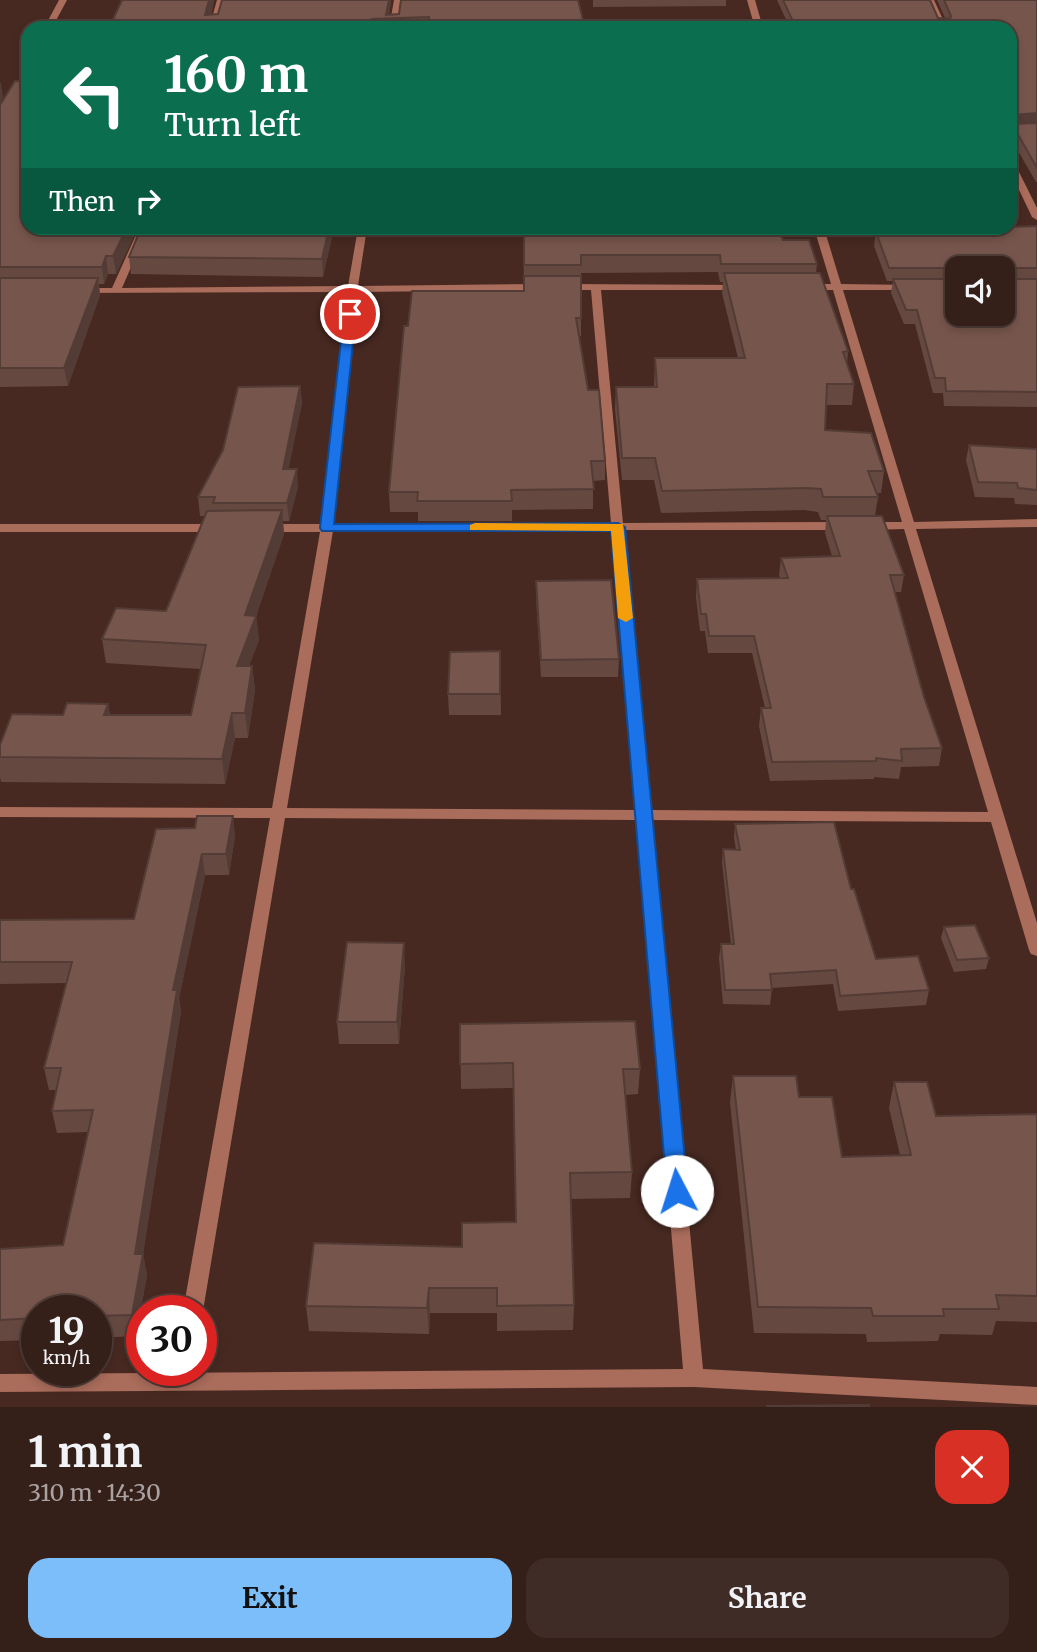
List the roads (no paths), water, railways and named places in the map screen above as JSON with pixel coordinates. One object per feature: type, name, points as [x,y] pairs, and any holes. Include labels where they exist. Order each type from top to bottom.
[{"type":"street","points":[[52,21],[63,0]]},
{"type":"street","points":[[215,21],[221,0]]},
{"type":"street","points":[[394,21],[398,0]]},
{"type":"street","points":[[751,0],[757,21]]},
{"type":"street","points":[[930,0],[940,21]]},
{"type":"street","points":[[1017,176],[1037,217]]},
{"type":"street","points":[[116,291],[140,235]]},
{"type":"street","points":[[196,1295],[327,528],[361,235]]},
{"type":"street","points":[[821,235],[1037,950]]},
{"type":"street","points":[[596,287],[694,1378]]},
{"type":"street","points":[[65,290],[757,287]]},
{"type":"street","points":[[797,287],[917,287]]},
{"type":"street","points":[[258,528],[909,526],[1037,523]]},
{"type":"street","points":[[0,528],[231,528]]},
{"type":"street","points":[[0,812],[997,817]]},
{"type":"street","points":[[217,1376],[694,1378],[1037,1396]]},
{"type":"street","points":[[0,1383],[126,1378]]}]
